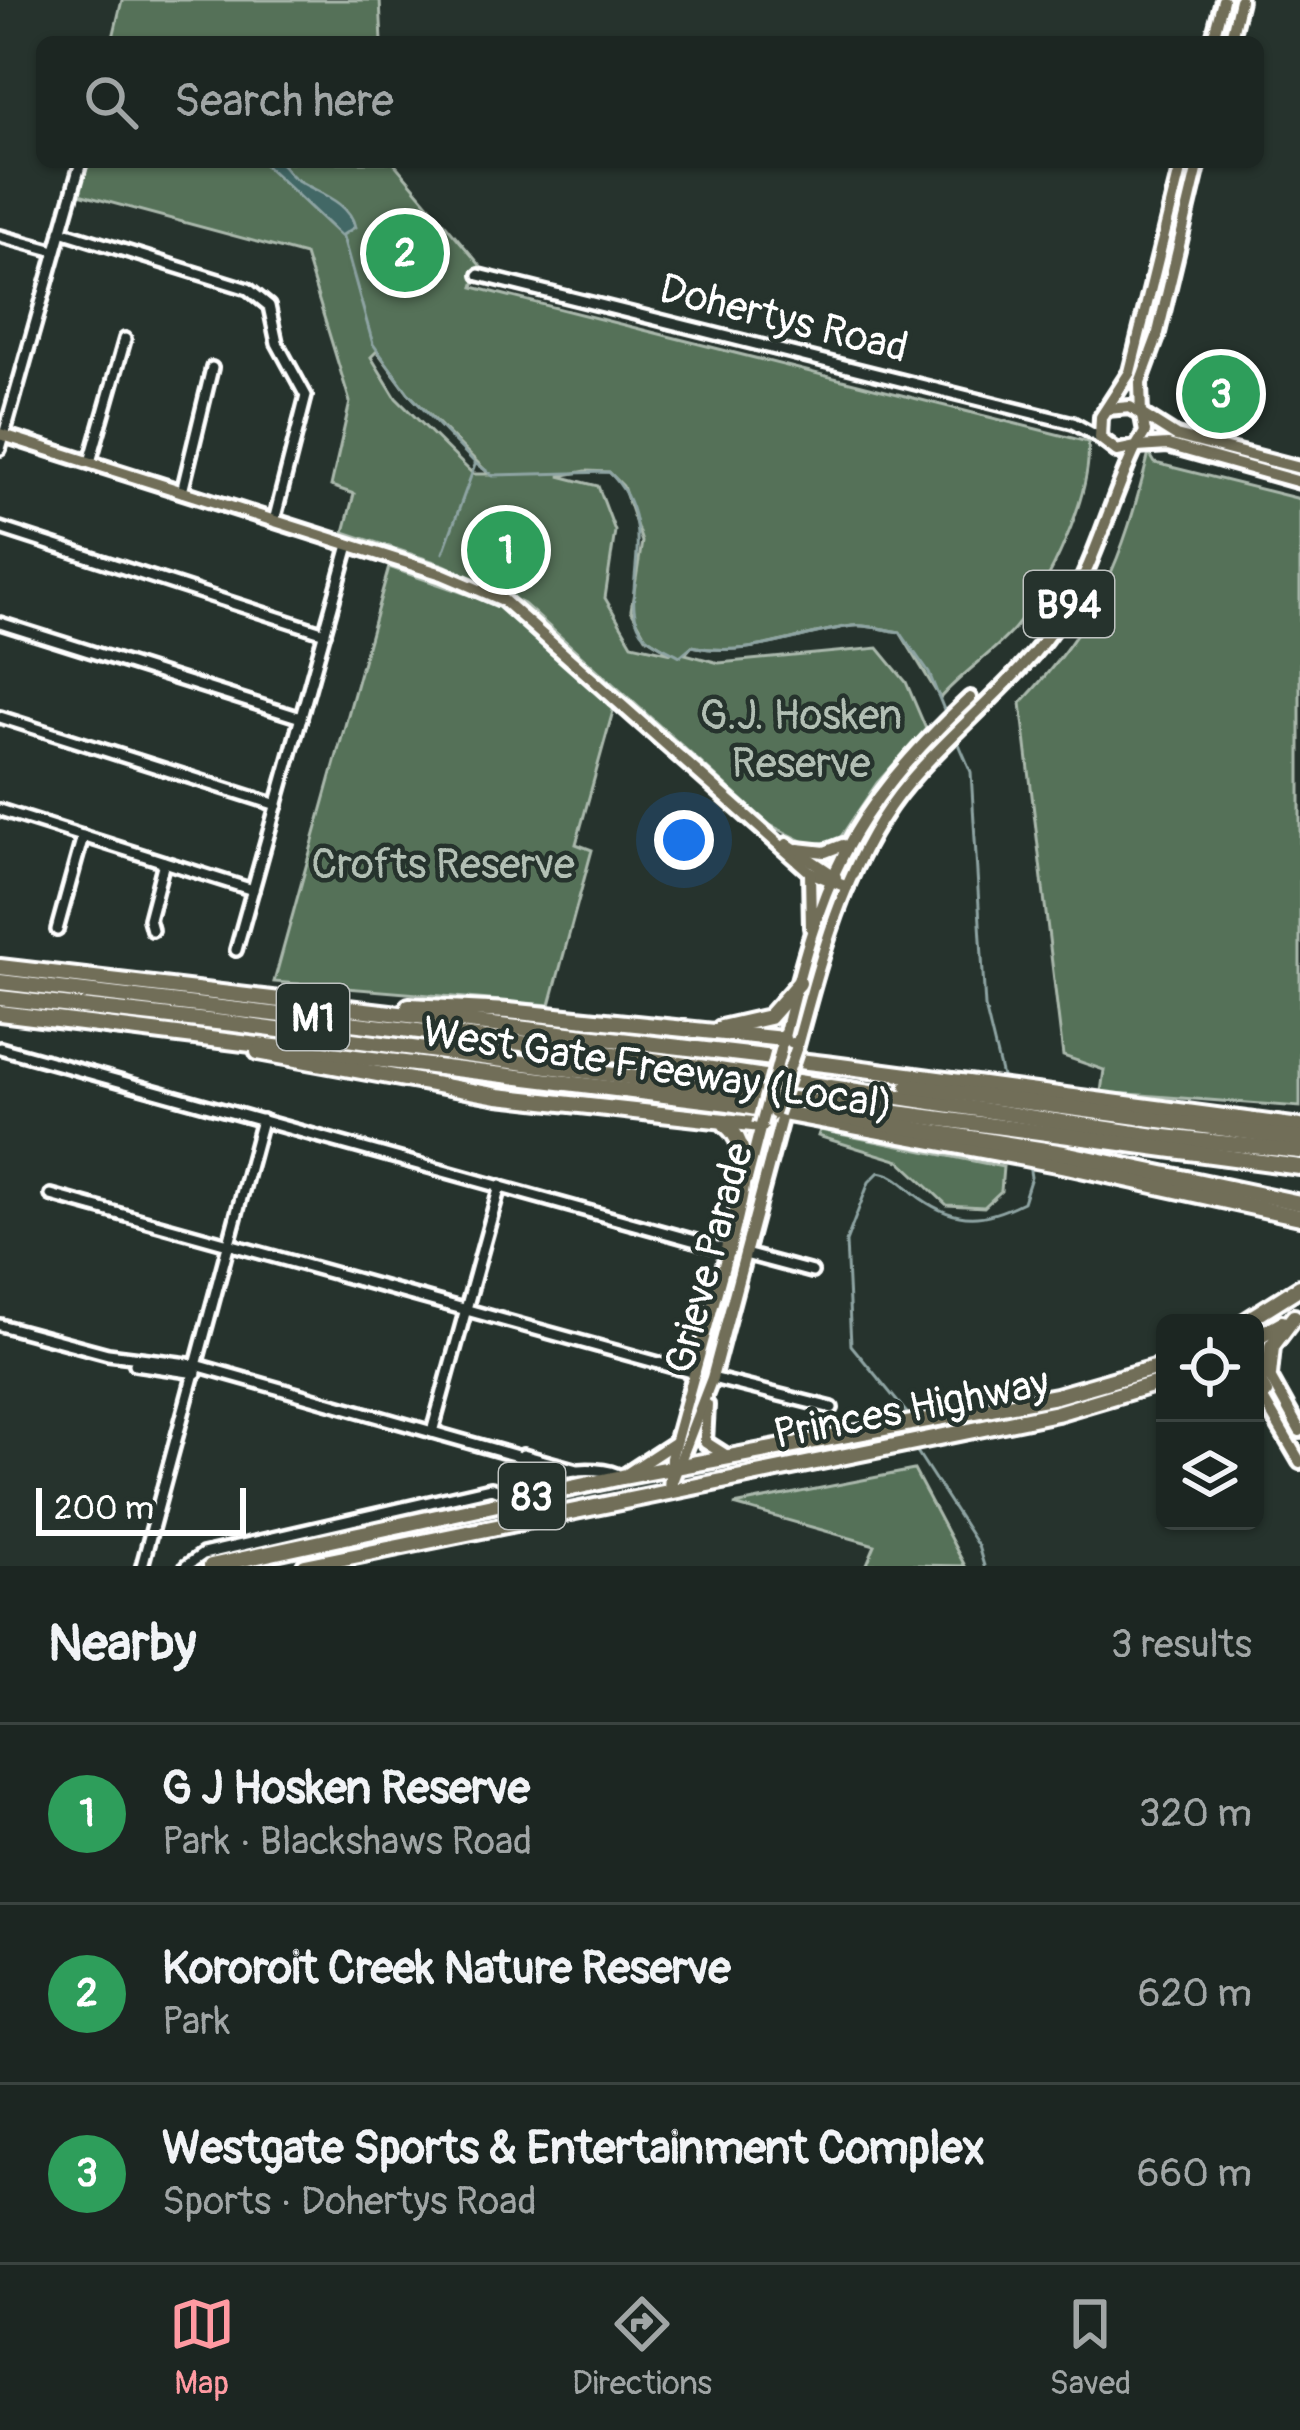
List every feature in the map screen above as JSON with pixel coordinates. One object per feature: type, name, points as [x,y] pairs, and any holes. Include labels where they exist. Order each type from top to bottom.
[{"type":"highway","name":"West Gate Freeway (Local)","points":[[0,967],[350,1007],[1046,1105],[1110,1104]]},
{"type":"highway","name":"M1","points":[[0,982],[975,1095],[1046,1105],[1155,1136],[1300,1151]]},
{"type":"highway","points":[[680,1030],[769,1017],[799,983]]},
{"type":"highway","name":"M1","points":[[0,998],[982,1122],[1179,1154],[1300,1167]]},
{"type":"highway","points":[[350,1007],[508,1010],[787,1046]]},
{"type":"highway","name":"West Gate Freeway (Local)","points":[[0,1013],[730,1103],[1063,1159]]},
{"type":"highway","points":[[40,1018],[498,1096],[761,1125]]},
{"type":"highway","points":[[1110,1104],[1300,1138]]},
{"type":"highway","name":"M1","points":[[1110,1104],[1300,1126]]},
{"type":"highway","points":[[1046,1105],[1300,1138]]},
{"type":"highway","points":[[724,1124],[738,1136],[744,1157],[728,1250]]},
{"type":"highway","points":[[1179,1154],[1300,1177]]},
{"type":"highway","points":[[1063,1159],[1300,1204]]},
{"type":"highway","points":[[1063,1159],[1300,1217]]},
{"type":"highway","points":[[1259,1314],[1300,1291]]},
{"type":"highway","points":[[1264,1319],[1300,1291]]},
{"type":"highway","points":[[1264,1333],[1297,1316]]},
{"type":"highway","points":[[1264,1366],[1271,1346],[1297,1316]]},
{"type":"highway","name":"Princes Highway","points":[[675,1467],[1056,1396],[1156,1368]]},
{"type":"highway","points":[[1145,1372],[1156,1375]]},
{"type":"highway","name":"Princes Highway","points":[[669,1490],[1083,1406],[1156,1384]]},
{"type":"highway","name":"83","points":[[211,1566],[508,1498],[675,1467]]},
{"type":"highway","name":"83","points":[[305,1566],[669,1490]]},
{"type":"main road","points":[[1214,36],[1223,0]]},
{"type":"main road","points":[[1231,36],[1240,0]]},
{"type":"main road","points":[[1181,168],[1130,372],[1104,413],[1101,439],[1117,451],[1168,445],[1300,482]]},
{"type":"main road","points":[[1137,447],[1145,432],[1139,387],[1157,338],[1198,168]]},
{"type":"main road","points":[[1104,413],[1124,405],[1184,439],[1300,469]]},
{"type":"main road","points":[[2,434],[462,581],[526,616],[810,872],[830,878]]},
{"type":"main road","name":"Grieve Parade","points":[[675,1467],[676,1440],[761,1125],[847,887],[890,807],[1062,616],[1096,555],[1137,447]]},
{"type":"main road","name":"Grieve Parade","points":[[675,1467],[712,1378],[745,1254],[778,1114],[799,983],[830,878],[874,798],[970,698]]},
{"type":"main road","points":[[769,833],[847,887]]},
{"type":"main road","points":[[794,849],[825,852],[845,844]]},
{"type":"main road","points":[[810,872],[811,940]]},
{"type":"main road","points":[[761,1125],[778,1114]]},
{"type":"main road","points":[[728,1250],[745,1254]]},
{"type":"main road","points":[[695,1373],[712,1378],[704,1436],[710,1450],[727,1456]]},
{"type":"main road","points":[[1264,1382],[1300,1431]]},
{"type":"main road","points":[[1264,1388],[1298,1458]]},
{"type":"main road","points":[[622,1477],[676,1440]]},
{"type":"main road","points":[[669,1490],[675,1467]]},
{"type":"street","points":[[0,449],[78,168]]},
{"type":"street","points":[[61,231],[248,289],[269,306],[277,343],[306,396],[274,521]]},
{"type":"street","points":[[0,236],[56,251]]},
{"type":"street","name":"Dohertys Road","points":[[479,275],[1073,423],[1101,439]]},
{"type":"street","points":[[90,462],[125,339]]},
{"type":"street","points":[[182,492],[212,368]]},
{"type":"street","points":[[1073,423],[1104,413]]},
{"type":"street","points":[[0,528],[325,633]]},
{"type":"street","points":[[236,950],[349,545]]},
{"type":"street","points":[[0,623],[301,718]]},
{"type":"street","points":[[0,717],[277,805]]},
{"type":"street","points":[[0,810],[253,890]]},
{"type":"street","points":[[57,930],[83,836]]},
{"type":"street","points":[[152,929],[149,919],[164,862]]},
{"type":"street","points":[[0,1048],[728,1250]]},
{"type":"street","points":[[144,1566],[145,1544],[262,1120]]},
{"type":"street","points":[[432,1432],[500,1186]]},
{"type":"street","points":[[51,1195],[695,1373]]},
{"type":"street","points":[[745,1254],[812,1272]]},
{"type":"street","points":[[0,1325],[180,1380],[184,1407]]},
{"type":"street","points":[[107,1354],[209,1371],[500,1452],[530,1462],[530,1481]]},
{"type":"street","points":[[152,1368],[195,1369]]},
{"type":"street","points":[[712,1378],[832,1408]]},
{"type":"street","points":[[500,1452],[583,1471]]},
{"type":"street","points":[[186,1566],[203,1554],[374,1511],[494,1488],[508,1498],[530,1481],[583,1471],[605,1468],[622,1477]]},
{"type":"street","points":[[130,1566],[145,1544]]},
{"type":"green space","points":[[122,0],[380,0],[382,36],[113,36]]},
{"type":"green space","name":"G.J. Hosken Reserve","points":[[82,168],[398,168],[480,265],[473,287],[1088,442],[1076,513],[1054,566],[1027,612],[940,698],[900,632],[852,626],[733,649],[692,646],[685,654],[719,663],[878,648],[906,682],[926,729],[877,783],[838,841],[809,844],[770,825],[524,604],[444,565],[344,532],[354,494],[331,486],[350,402],[305,255],[75,193]],"holes":[[[377,351],[408,393],[489,474],[473,474],[396,398],[371,357]],[[609,472],[623,486],[642,542],[631,610],[646,637],[672,653],[632,644],[605,598],[615,531],[598,486],[559,476]]]},
{"type":"green space","points":[[1149,453],[1155,463],[1300,499],[1300,1107],[1101,1092],[1104,1070],[1063,1056],[1021,703],[1070,644],[1104,588],[1129,526]]},
{"type":"green space","name":"Crofts Reserve","points":[[389,567],[507,608],[615,704],[576,844],[592,850],[550,1005],[274,982]]},
{"type":"green space","points":[[820,1130],[1003,1167],[1001,1191],[984,1207],[947,1205],[900,1161],[818,1136]]},
{"type":"green space","points":[[914,1470],[965,1566],[867,1564],[875,1545],[734,1505]]},
{"type":"water","points":[[268,168],[285,168],[346,209],[355,227],[341,236]]},
{"type":"waterway","points":[[343,237],[373,344],[408,393],[476,464],[493,475],[609,472],[626,494],[637,541],[634,605],[637,623],[647,637],[680,656],[692,646],[753,647],[853,626],[900,632],[929,673],[947,717]]},
{"type":"waterway","points":[[443,553],[475,465]]},
{"type":"waterway","points":[[956,737],[971,772],[985,1007],[1003,1081]]},
{"type":"waterway","points":[[910,1417],[851,1345],[846,1242],[869,1182],[879,1172],[886,1174],[947,1213],[984,1216],[1023,1202],[1031,1177],[1029,1165]]},
{"type":"waterway","points":[[916,1450],[978,1546],[984,1566]]},
{"type":"place","name":"Kororoit Creek Nature Reserve","points":[[405,253]]},
{"type":"place","name":"Westgate Sports & Entertainment Complex","points":[[1221,394]]},
{"type":"place","name":"G J Hosken Reserve","points":[[506,550]]}]
